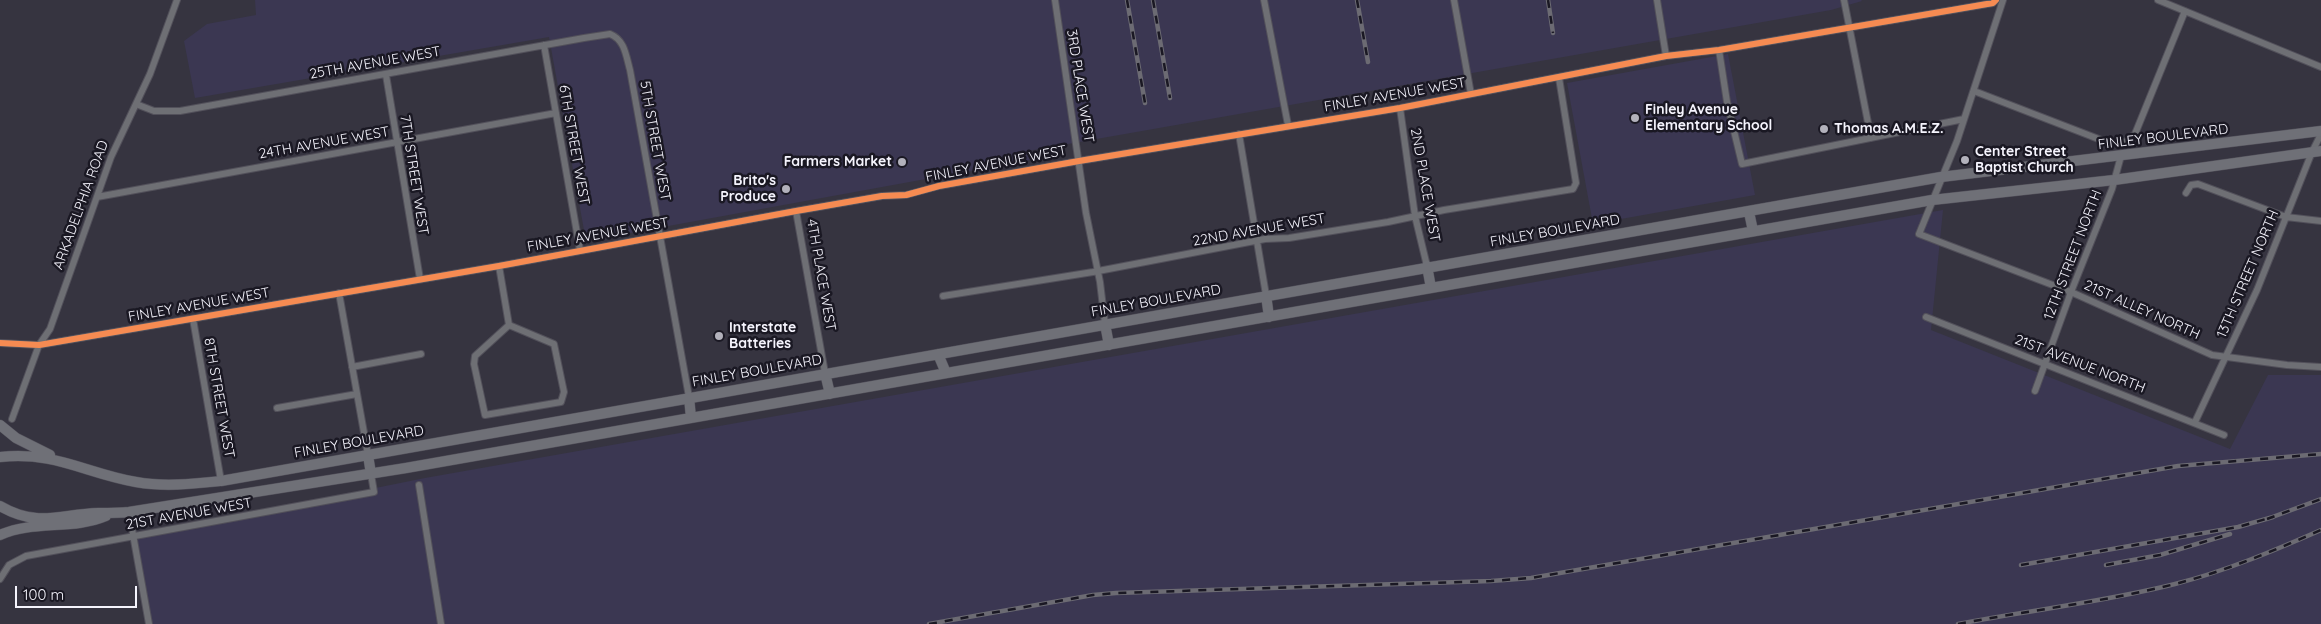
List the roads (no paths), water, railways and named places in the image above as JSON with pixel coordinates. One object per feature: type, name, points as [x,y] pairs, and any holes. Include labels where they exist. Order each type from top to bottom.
[{"type":"main road","name":"FINLEY BOULEVARD","points":[[0,458],[30,455],[64,461],[136,482],[183,485],[221,481],[1387,275],[1427,266],[1749,212],[1941,176],[2321,132]]},
{"type":"main road","points":[[0,535],[14,530],[93,522],[109,515],[371,474],[1932,200],[2114,180],[2316,152]]},
{"type":"main road","points":[[1749,212],[1753,232]]},
{"type":"main road","points":[[1427,266],[1431,288]]},
{"type":"main road","points":[[1266,295],[1269,316]]},
{"type":"main road","points":[[1105,324],[1109,345]]},
{"type":"main road","points":[[938,354],[946,373]]},
{"type":"main road","points":[[825,373],[830,394]]},
{"type":"main road","points":[[689,397],[691,418]]},
{"type":"main road","points":[[0,425],[22,442],[64,461]]},
{"type":"main road","points":[[368,455],[371,474]]},
{"type":"main road","points":[[221,481],[225,497]]},
{"type":"main road","points":[[0,506],[15,514],[38,519],[57,519],[99,513],[109,515]]},
{"type":"street","name":"ARKADELPHIA ROAD","points":[[12,419],[39,345],[50,329],[110,157],[150,74],[177,0]]},
{"type":"street","name":"3RD PLACE WEST","points":[[1055,0],[1105,324]]},
{"type":"street","points":[[1264,0],[1288,125]]},
{"type":"street","points":[[1454,0],[1471,94]]},
{"type":"street","points":[[1657,0],[1666,56]]},
{"type":"street","points":[[1844,0],[1871,138]]},
{"type":"street","name":"FINLEY AVENUE WEST","points":[[0,343],[39,345],[193,319],[499,266],[882,196],[906,195],[939,186],[1079,161],[1400,108],[1666,56],[1719,50],[1849,28],[1993,3],[1996,0]]},
{"type":"street","points":[[2003,0],[1964,119],[1919,234],[2071,292]]},
{"type":"street","points":[[2158,0],[2321,67]]},
{"type":"street","points":[[1974,91],[2110,144],[2125,142],[2135,134],[2185,11]]},
{"type":"street","name":"25TH AVENUE WEST","points":[[136,104],[154,111],[180,111],[610,34],[619,39]]},
{"type":"street","name":"5TH STREET WEST","points":[[619,39],[624,46],[630,70],[689,397]]},
{"type":"street","name":"6TH STREET WEST","points":[[544,45],[580,250]]},
{"type":"street","points":[[1719,50],[1727,102],[1742,164],[1964,119]]},
{"type":"street","name":"7TH STREET WEST","points":[[386,74],[420,279]]},
{"type":"street","name":"22ND AVENUE WEST","points":[[943,296],[1097,271],[1258,241],[1388,222],[1573,189],[1576,183],[1559,78]]},
{"type":"street","name":"2ND PLACE WEST","points":[[1400,108],[1415,216],[1427,266]]},
{"type":"street","name":"24TH AVENUE WEST","points":[[97,197],[556,113]]},
{"type":"street","name":"13TH STREET NORTH","points":[[2195,422],[2257,290],[2286,218],[2316,152],[2321,132]]},
{"type":"street","points":[[1239,134],[1266,295]]},
{"type":"street","name":"12TH STREET NORTH","points":[[2035,391],[2114,180],[2121,156]]},
{"type":"street","points":[[2186,193],[2191,185],[2198,184],[2286,218],[2321,221]]},
{"type":"street","name":"4TH PLACE WEST","points":[[796,211],[825,373]]},
{"type":"street","points":[[499,266],[509,325]]},
{"type":"street","name":"21ST ALLEY NORTH","points":[[2071,292],[2212,356],[2226,359],[2321,367]]},
{"type":"street","points":[[340,293],[368,455]]},
{"type":"street","name":"21ST AVENUE NORTH","points":[[1926,317],[2224,435]]},
{"type":"street","name":"8TH STREET WEST","points":[[193,319],[221,481]]},
{"type":"street","points":[[509,325],[554,344],[564,392],[561,402],[488,416],[483,411],[474,364],[476,353],[509,325]]},
{"type":"street","points":[[352,367],[421,354]]},
{"type":"street","points":[[277,408],[357,394]]},
{"type":"street","name":"21ST AVENUE WEST","points":[[0,579],[9,566],[26,556],[374,492],[371,474]]},
{"type":"street","points":[[418,485],[442,624]]},
{"type":"street","points":[[129,512],[149,624]]},
{"type":"railway","points":[[1127,0],[1145,103]]},
{"type":"railway","points":[[1153,0],[1170,98]]},
{"type":"railway","points":[[1357,0],[1368,62]]},
{"type":"railway","points":[[1548,0],[1553,33]]},
{"type":"railway","points":[[929,624],[1093,595],[1116,593],[1491,581],[1531,578],[2178,466],[2321,454]]},
{"type":"railway","points":[[2267,519],[2321,499]]},
{"type":"railway","points":[[2021,565],[2238,527],[2273,517]]},
{"type":"railway","points":[[1958,624],[2094,601],[2175,584],[2231,567],[2321,530]]},
{"type":"railway","points":[[2106,565],[2160,555],[2230,534]]},
{"type":"place","name":"Finley Avenue Elementary School","points":[[1635,118]]},
{"type":"place","name":"Thomas A.M.E.Z.","points":[[1824,129]]},
{"type":"place","name":"Center Street Baptist Church","points":[[1965,160]]},
{"type":"place","name":"Farmers Market","points":[[902,162]]},
{"type":"place","name":"Brito's Produce","points":[[786,189]]},
{"type":"place","name":"Interstate Batteries","points":[[719,336]]}]
